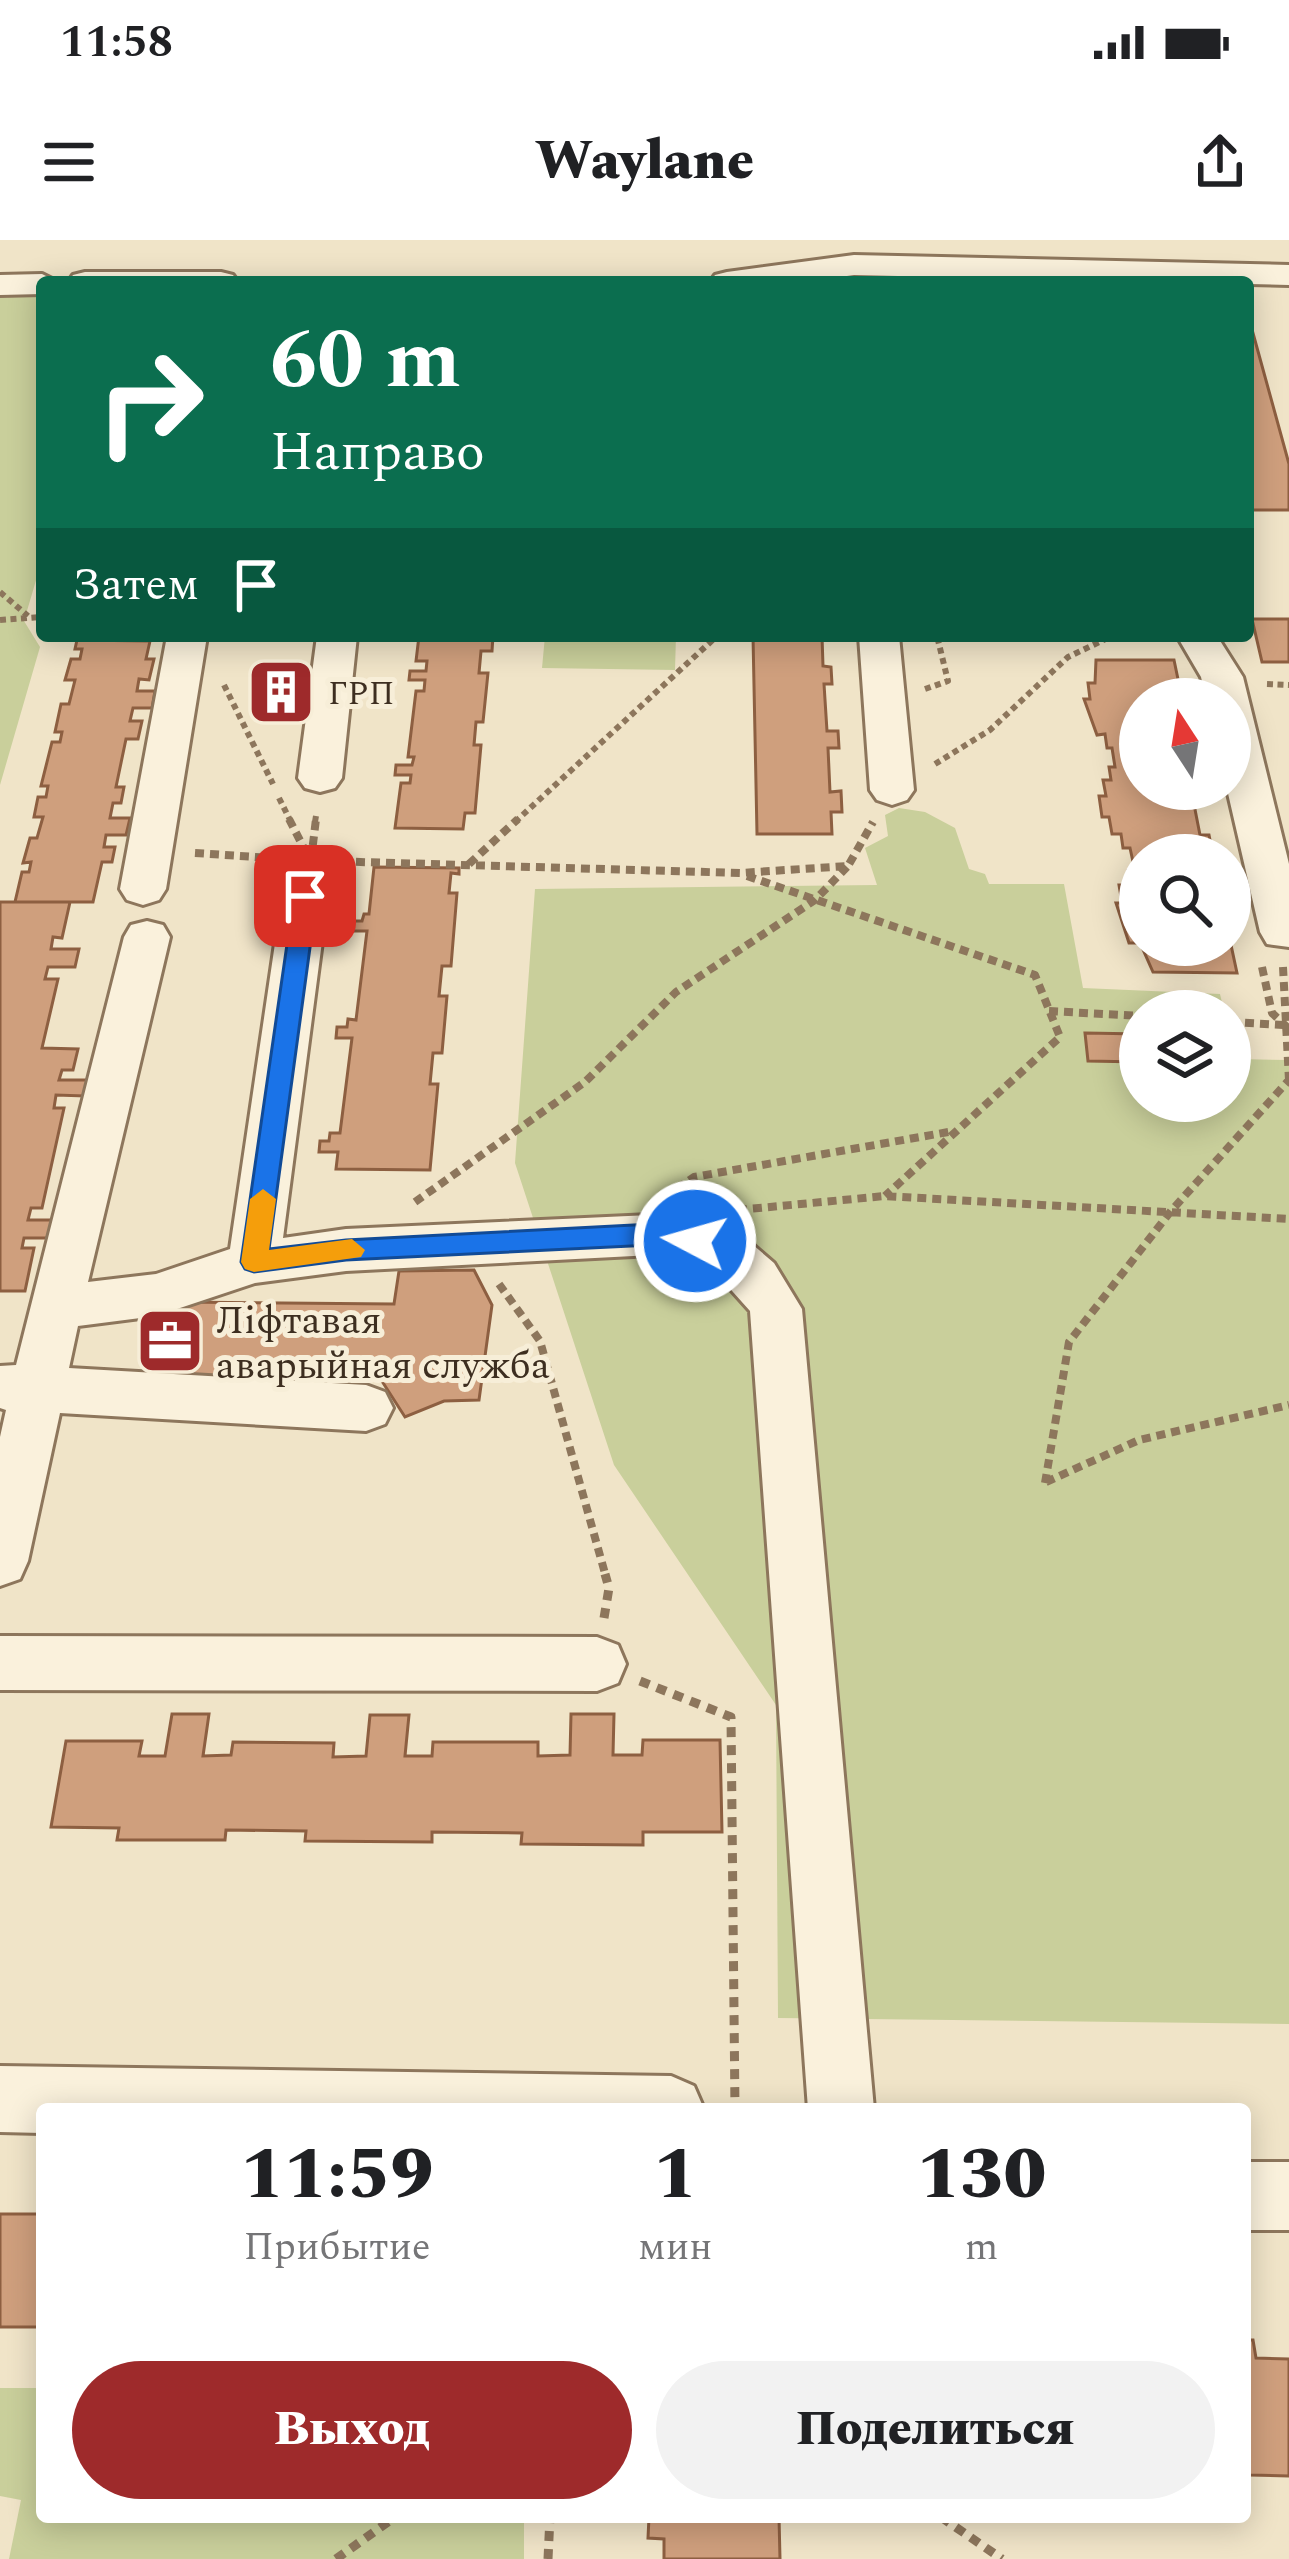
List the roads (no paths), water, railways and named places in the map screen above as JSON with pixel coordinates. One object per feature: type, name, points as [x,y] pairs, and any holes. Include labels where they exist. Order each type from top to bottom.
[{"type":"lane","points":[[129,276],[140,242]]},
{"type":"lane","points":[[772,276],[854,265],[989,275],[1289,274]]},
{"type":"lane","points":[[0,285],[36,284]]},
{"type":"lane","points":[[0,1561],[19,1387],[56,1307],[147,892],[186,642]]},
{"type":"lane","points":[[320,778],[336,642]]},
{"type":"lane","points":[[880,642],[892,790]]},
{"type":"lane","points":[[1201,642],[1222,678]]},
{"type":"lane","points":[[1251,799],[1283,932]]},
{"type":"lane","points":[[254,1262],[308,878]]},
{"type":"lane","points":[[56,1307],[156,1294],[254,1262],[346,1250],[672,1234],[719,1249],[755,1271],[776,1309],[841,2103]]},
{"type":"lane","points":[[19,1387],[366,1408]]},
{"type":"lane","points":[[0,1663],[597,1664]]},
{"type":"lane","points":[[0,2098],[305,2103]]},
{"type":"lane","points":[[1251,2195],[1289,2196]]},
{"type":"place","name":"ГРП","points":[[281,692]]},
{"type":"place","name":"Ліфтавая аварыйная служба","points":[[170,1341]]}]
